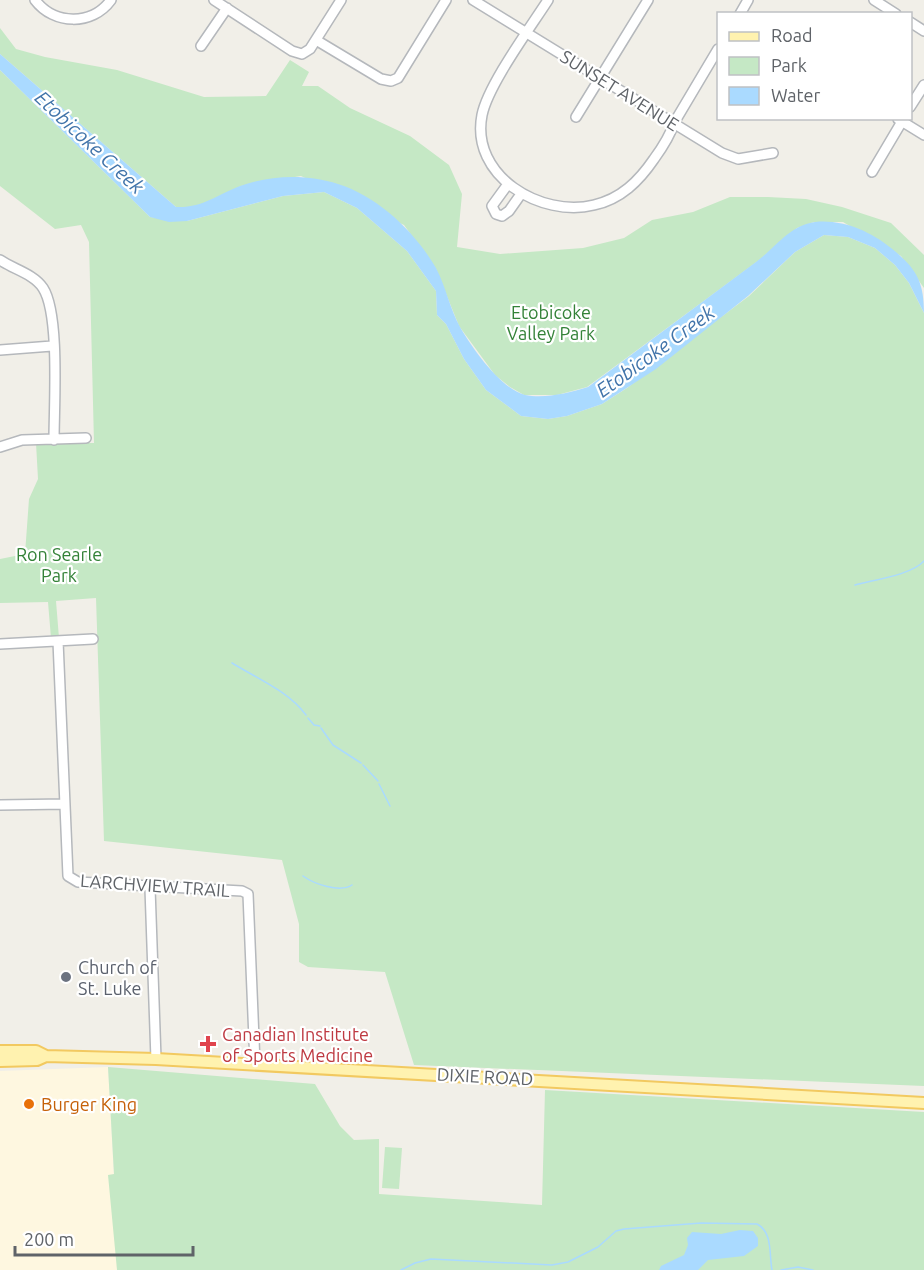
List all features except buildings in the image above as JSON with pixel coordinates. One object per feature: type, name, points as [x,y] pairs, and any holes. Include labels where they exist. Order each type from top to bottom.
[{"type":"main road","name":"DIXIE ROAD","points":[[0,1050],[36,1051],[46,1056],[255,1064],[924,1103]]},
{"type":"main road","name":"DIXIE ROAD","points":[[0,1061],[37,1060],[46,1056]]},
{"type":"street","points":[[35,0],[51,14],[73,20],[96,14],[111,0]]},
{"type":"street","points":[[214,0],[292,51],[302,54],[310,49],[341,0]]},
{"type":"street","points":[[316,40],[381,79],[391,81],[398,78],[446,0]]},
{"type":"street","name":"SUNSET AVENUE","points":[[472,0],[732,157],[748,158],[772,153]]},
{"type":"street","points":[[548,0],[486,101],[482,115],[483,145],[489,161],[507,184],[521,194],[554,206],[594,205],[623,193],[643,176],[717,51]]},
{"type":"street","points":[[576,117],[648,0]]},
{"type":"street","points":[[874,0],[893,12]]},
{"type":"street","points":[[201,46],[227,8]]},
{"type":"street","points":[[912,104],[924,85]]},
{"type":"street","points":[[872,172],[901,120],[924,135]]},
{"type":"street","points":[[507,184],[492,206],[496,214],[502,216],[509,211],[521,194]]},
{"type":"street","points":[[0,260],[35,279],[42,287],[51,308],[54,440]]},
{"type":"street","points":[[0,350],[52,346]]},
{"type":"street","points":[[0,447],[22,440],[86,438]]},
{"type":"street","points":[[0,644],[93,639]]},
{"type":"street","points":[[0,805],[65,804],[58,641]]},
{"type":"street","name":"LARCHVIEW TRAIL","points":[[65,804],[66,870],[70,879],[78,882],[150,888],[242,891],[249,896],[255,1064]]},
{"type":"street","points":[[150,888],[156,1059]]},
{"type":"shaded area","points":[[108,1067],[119,1270],[0,1270],[0,1071]]},
{"type":"green space","name":"Etobicoke Valley Park","points":[[0,28],[16,49],[45,57],[117,70],[204,97],[266,96],[290,60],[309,72],[302,86],[318,86],[350,108],[410,136],[449,165],[462,194],[457,247],[500,254],[583,248],[624,238],[652,220],[693,212],[730,197],[806,199],[842,207],[891,223],[924,255],[924,288],[901,256],[843,222],[814,222],[797,228],[762,258],[587,387],[557,395],[524,395],[495,375],[459,326],[436,269],[404,225],[301,176],[241,186],[194,208],[176,207],[0,54]]},
{"type":"green space","name":"Ron Searle Park","points":[[0,70],[150,217],[187,221],[283,196],[324,192],[357,208],[407,251],[436,291],[437,315],[446,324],[464,359],[486,390],[521,416],[548,419],[567,416],[602,404],[627,388],[749,296],[795,252],[824,235],[848,237],[875,248],[895,265],[909,283],[924,313],[924,1086],[414,1065],[385,972],[308,967],[299,962],[299,924],[282,860],[104,841],[96,598],[56,601],[59,638],[51,638],[48,602],[0,603],[0,559],[25,554],[29,499],[38,479],[36,443],[94,443],[89,242],[81,225],[55,229],[0,186]]},
{"type":"green space","points":[[108,1067],[315,1084],[340,1126],[354,1140],[379,1139],[379,1194],[542,1205],[545,1090],[924,1112],[924,1270],[117,1270],[108,1175],[114,1174]]},
{"type":"green space","points":[[385,1147],[402,1148],[399,1189],[382,1188]]},
{"type":"water","name":"Etobicoke Creek","points":[[0,54],[176,207],[202,203],[252,182],[289,177],[302,177],[338,184],[368,198],[394,217],[418,242],[436,268],[460,327],[472,346],[506,385],[525,395],[548,396],[588,387],[756,262],[790,232],[815,222],[845,224],[874,236],[891,248],[907,262],[917,276],[924,302],[924,313],[909,283],[895,265],[875,248],[848,237],[824,235],[795,252],[748,296],[656,369],[602,404],[567,416],[548,419],[521,416],[486,390],[464,359],[446,324],[437,315],[436,291],[407,251],[357,208],[324,192],[283,196],[187,221],[169,222],[150,217],[0,70]]},
{"type":"water","points":[[740,1230],[753,1231],[758,1238],[758,1246],[744,1256],[708,1260],[698,1270],[659,1270],[661,1266],[684,1255],[688,1245],[687,1238],[692,1232],[721,1234]]},
{"type":"waterway","points":[[855,585],[911,570],[924,561]]},
{"type":"waterway","points":[[232,663],[282,692],[306,715]]},
{"type":"waterway","points":[[308,718],[314,725],[320,726]]},
{"type":"waterway","points":[[321,728],[333,745],[361,763]]},
{"type":"waterway","points":[[363,765],[378,781]]},
{"type":"waterway","points":[[379,784],[390,806]]},
{"type":"waterway","points":[[303,876],[334,888],[352,885]]},
{"type":"waterway","points":[[401,1270],[431,1259],[552,1265],[568,1262],[598,1247],[616,1231],[701,1223],[757,1224],[766,1232],[768,1238],[772,1270]]},
{"type":"waterway","points":[[781,1270],[798,1267],[813,1270]]},
{"type":"place","name":"Church of St. Luke","points":[[66,977]]},
{"type":"place","name":"Canadian Institute of Sports Medicine","points":[[208,1044]]},
{"type":"place","name":"Burger King","points":[[29,1104]]}]
